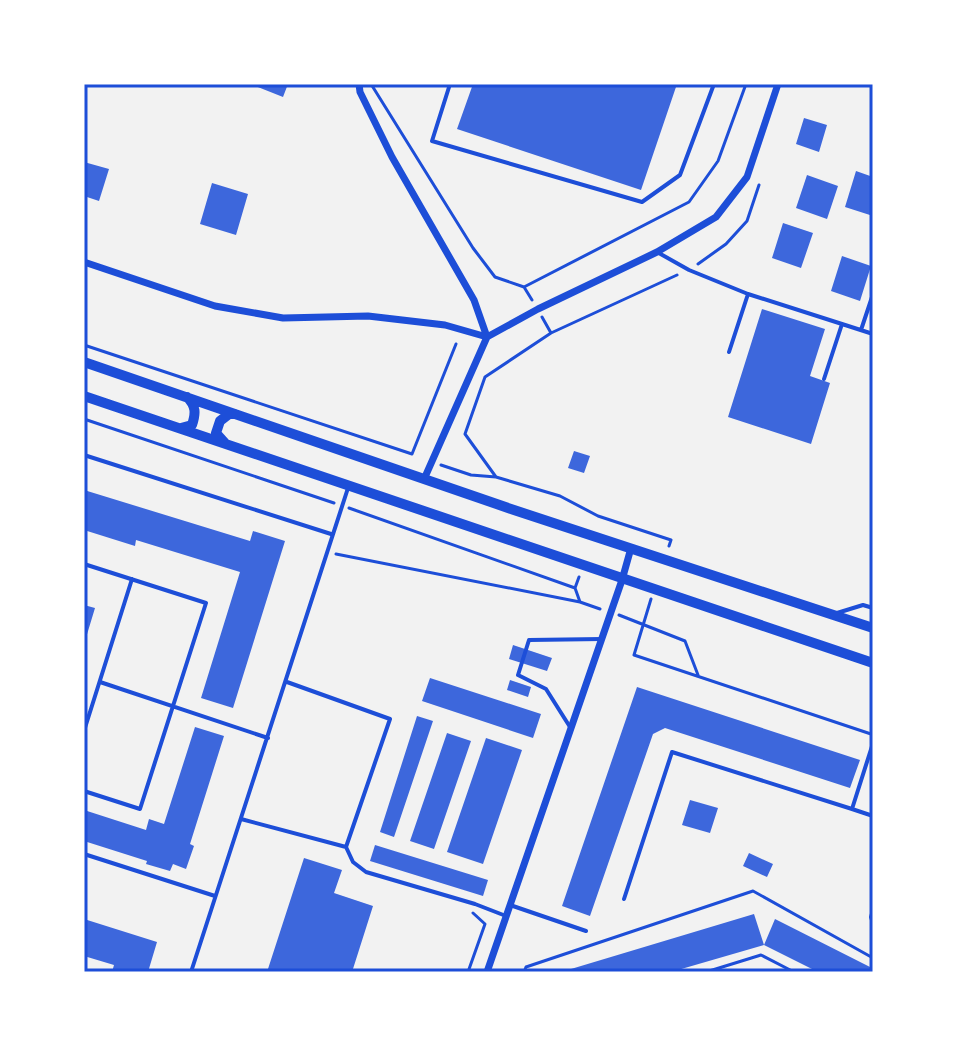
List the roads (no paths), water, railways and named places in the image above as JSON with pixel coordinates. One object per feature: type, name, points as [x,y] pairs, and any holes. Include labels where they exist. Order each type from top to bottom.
[{"type":"main road","points":[[84,362],[873,628]]},
{"type":"main road","points":[[175,428],[187,429],[196,414],[193,403],[185,395]]},
{"type":"main road","points":[[84,396],[873,663]]},
{"type":"main road","points":[[230,447],[216,433],[220,421],[229,414],[241,414]]},
{"type":"street","points":[[359,84],[392,157],[474,300],[487,337]]},
{"type":"street","points":[[425,477],[487,337],[657,252],[716,217],[747,177],[778,84]]},
{"type":"street","points":[[84,262],[215,306],[283,318],[368,316],[414,321],[445,325],[487,337]]},
{"type":"street","points":[[487,972],[631,548]]},
{"type":"lane","points":[[450,84],[432,141],[642,202],[680,175],[714,84]]},
{"type":"lane","points":[[657,252],[689,270],[748,294],[873,334]]},
{"type":"lane","points":[[729,352],[748,294]]},
{"type":"lane","points":[[861,330],[873,294]]},
{"type":"lane","points":[[824,379],[842,324]]},
{"type":"lane","points":[[84,455],[331,534]]},
{"type":"lane","points":[[191,972],[348,486]]},
{"type":"lane","points":[[84,564],[206,603],[140,809],[84,791]]},
{"type":"lane","points":[[84,731],[132,579]]},
{"type":"lane","points":[[833,614],[863,605],[873,608]]},
{"type":"lane","points":[[570,727],[546,689],[518,675],[529,640],[602,639]]},
{"type":"lane","points":[[100,682],[268,738]]},
{"type":"lane","points":[[286,682],[390,719],[346,847],[353,862],[366,872],[506,916]]},
{"type":"lane","points":[[852,809],[873,743]]},
{"type":"lane","points":[[624,899],[672,752],[873,816]]},
{"type":"lane","points":[[241,819],[346,847]]},
{"type":"lane","points":[[84,854],[215,896]]},
{"type":"lane","points":[[510,905],[586,931]]},
{"type":"lane","points":[[873,910],[873,923]]}]
